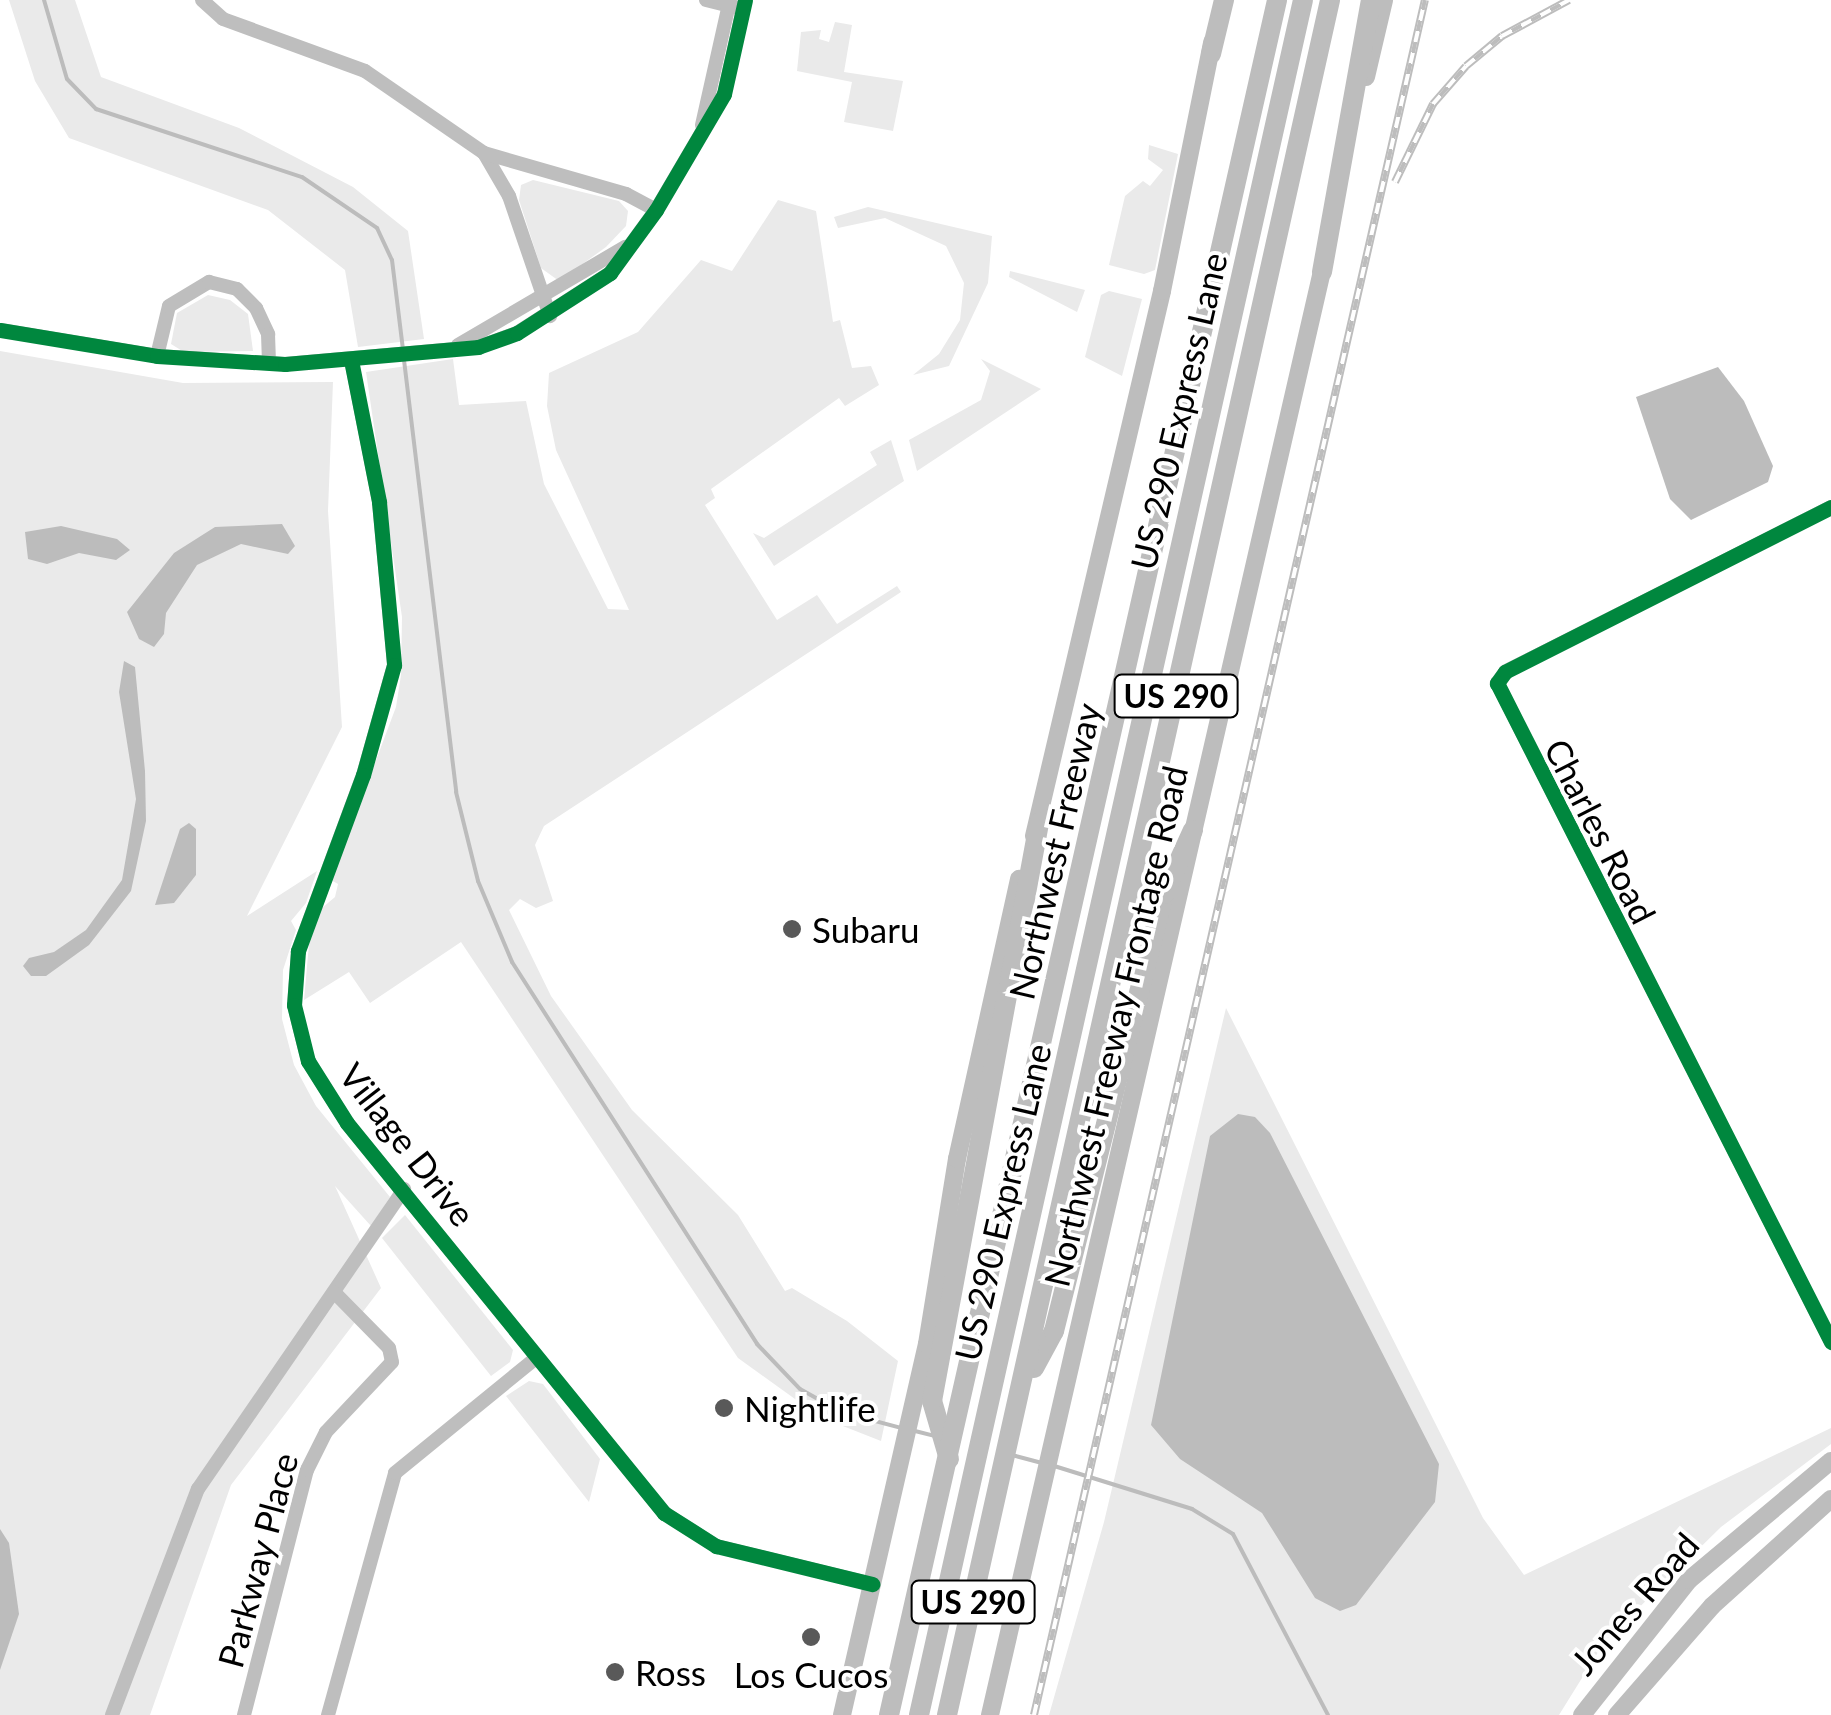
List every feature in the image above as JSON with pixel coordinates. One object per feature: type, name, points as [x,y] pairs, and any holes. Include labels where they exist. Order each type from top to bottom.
[{"type":"highway","points":[[1210,54],[1222,0]]},
{"type":"highway","name":"Northwest Freeway","points":[[889,1715],[1277,0]]},
{"type":"highway","name":"US 290 Express Lane","points":[[919,1715],[1303,0]]},
{"type":"highway","name":"US 290","points":[[947,1715],[1330,0]]},
{"type":"highway","points":[[1322,272],[1372,0]]},
{"type":"highway","points":[[947,1469],[932,1401],[1039,823]]},
{"type":"highway","points":[[1021,1392],[1054,1331],[1164,894],[1193,830]]},
{"type":"main road","name":"Northwest Freeway Frontage Road","points":[[990,1715],[1384,0]]},
{"type":"main road","points":[[842,1715],[914,1398],[987,1019],[1039,823],[1210,54]]},
{"type":"main road","name":"Jones Road","points":[[1582,1715],[1689,1580],[1831,1460]]},
{"type":"main road","name":"Jones Road","points":[[1617,1715],[1712,1606],[1831,1500]]},
{"type":"street","points":[[202,0],[224,19],[365,72],[484,153],[626,194],[656,210]]},
{"type":"street","points":[[458,345],[478,347],[550,316],[610,273],[656,210],[700,136],[736,4],[706,0]]},
{"type":"street","points":[[484,153],[509,196],[550,316]]},
{"type":"street","points":[[0,330],[157,356],[268,363],[421,353],[458,345],[544,299],[626,247]]},
{"type":"street","points":[[157,356],[169,306],[188,289],[209,282],[237,289],[256,308],[268,334],[268,363]]},
{"type":"street","name":"Village Drive","points":[[351,360],[379,502],[394,664],[363,775],[298,951],[294,1004],[317,1080],[638,1488],[684,1529],[741,1554],[872,1584]]},
{"type":"street","name":"Charles Road","points":[[1831,507],[1505,672],[1496,683],[1831,1342]]},
{"type":"street","name":"Parkway Place","points":[[112,1715],[198,1490],[404,1189]]},
{"type":"street","name":"Parkway Place","points":[[244,1715],[307,1470],[326,1432],[392,1362],[389,1348],[334,1292]]},
{"type":"street","points":[[328,1715],[395,1473],[537,1357]]},
{"type":"shaded area","points":[[9,0],[75,0],[101,77],[239,128],[353,187],[408,231],[424,339],[358,347],[345,270],[268,210],[69,138],[35,81]]},
{"type":"shaded area","points":[[835,22],[852,25],[844,72],[903,81],[893,131],[844,122],[852,82],[797,71],[801,32],[821,30],[819,39],[829,42]]},
{"type":"shaded area","points":[[1149,145],[1178,154],[1155,270],[1144,274],[1109,265],[1125,196],[1143,181],[1150,186],[1163,170],[1148,159]]},
{"type":"shaded area","points":[[533,180],[619,201],[628,211],[626,226],[606,247],[559,281],[541,268],[519,200],[521,185]]},
{"type":"shaded area","points":[[778,200],[816,211],[833,322],[840,320],[852,368],[871,366],[879,385],[845,406],[839,398],[711,489],[715,498],[705,505],[777,620],[817,595],[837,624],[897,586],[901,592],[544,826],[535,845],[553,901],[536,908],[520,899],[509,910],[551,996],[632,1110],[738,1215],[785,1291],[792,1288],[847,1321],[898,1361],[881,1441],[820,1417],[738,1358],[461,942],[370,1003],[349,972],[304,1000],[309,944],[322,908],[335,897],[338,884],[331,880],[396,707],[401,675],[402,617],[366,372],[453,359],[459,405],[526,401],[544,484],[608,609],[629,610],[556,450],[547,406],[549,373],[638,332],[701,260],[732,271]]},
{"type":"shaded area","points":[[868,207],[992,236],[988,283],[949,366],[913,375],[939,354],[960,320],[964,283],[946,246],[885,218],[838,228],[834,217]]},
{"type":"shaded area","points":[[1010,271],[1085,290],[1077,312],[1009,277]]},
{"type":"shaded area","points":[[1109,291],[1142,299],[1122,376],[1085,357],[1101,295]]},
{"type":"shaded area","points":[[208,295],[230,300],[248,314],[253,351],[184,352],[171,344],[177,313]]},
{"type":"shaded area","points":[[0,351],[183,383],[333,382],[328,511],[342,727],[247,916],[317,871],[306,903],[291,921],[296,930],[283,970],[282,1019],[294,1065],[316,1106],[390,1197],[371,1226],[335,1186],[381,1288],[231,1485],[150,1715],[0,1715]]},
{"type":"shaded area","points":[[981,359],[1041,389],[917,471],[909,440],[981,400],[990,371]]},
{"type":"shaded area","points":[[1718,367],[1744,401],[1773,466],[1768,482],[1691,520],[1670,499],[1636,397]]},
{"type":"shaded area","points":[[891,440],[904,481],[774,566],[753,533],[764,538],[877,465],[870,452]]},
{"type":"shaded area","points":[[282,524],[295,546],[288,554],[241,544],[197,565],[166,613],[164,634],[154,647],[139,639],[127,612],[174,553],[215,527]]},
{"type":"shaded area","points":[[61,526],[117,539],[130,550],[116,560],[79,553],[47,564],[28,559],[25,532]]},
{"type":"shaded area","points":[[124,661],[135,667],[145,771],[146,821],[131,891],[89,945],[46,976],[31,976],[23,966],[29,958],[54,952],[86,930],[122,880],[136,799],[119,692]]},
{"type":"shaded area","points":[[189,823],[196,829],[196,875],[174,903],[155,905],[180,829]]},
{"type":"shaded area","points":[[1226,1008],[1483,1518],[1524,1575],[1831,1428],[1831,1444],[1721,1527],[1605,1641],[1559,1715],[1049,1715],[1104,1522]]},
{"type":"shaded area","points":[[1238,1114],[1255,1117],[1270,1133],[1439,1464],[1435,1502],[1356,1605],[1340,1611],[1315,1598],[1262,1513],[1180,1459],[1151,1425],[1210,1136]]},
{"type":"shaded area","points":[[405,1215],[513,1350],[510,1362],[491,1376],[382,1238]]},
{"type":"shaded area","points":[[529,1381],[543,1384],[600,1459],[589,1502],[506,1396]]},
{"type":"shaded area","points":[[0,1529],[9,1543],[19,1614],[0,1670]]},
{"type":"waterway","points":[[44,0],[67,79],[96,109],[302,177],[377,228],[392,260],[403,350]]},
{"type":"waterway","points":[[404,360],[456,792],[478,881],[512,962],[757,1344],[800,1389],[841,1412],[901,1428]]},
{"type":"waterway","points":[[915,1431],[935,1436]]},
{"type":"waterway","points":[[1012,1455],[1042,1463]]},
{"type":"waterway","points":[[1051,1465],[1192,1509],[1233,1534],[1328,1715]]},
{"type":"railway","points":[[1034,1715],[1425,0]]},
{"type":"railway","points":[[1395,182],[1433,104],[1466,66],[1502,36],[1569,0]]},
{"type":"cycle path","points":[[0,330],[157,356],[285,364],[478,347],[517,333],[610,273],[656,210],[724,94],[745,0]]},
{"type":"cycle path","points":[[351,360],[379,502],[394,665],[363,775],[298,951],[294,1005],[308,1061],[347,1123],[664,1513],[716,1546],[872,1584]]},
{"type":"cycle path","points":[[1831,507],[1505,672],[1497,683],[1831,1342]]},
{"type":"place","name":"Subaru","points":[[792,929]]},
{"type":"place","name":"Nightlife","points":[[724,1408]]},
{"type":"place","name":"Los Cucos","points":[[811,1637]]},
{"type":"place","name":"Ross","points":[[615,1672]]}]
